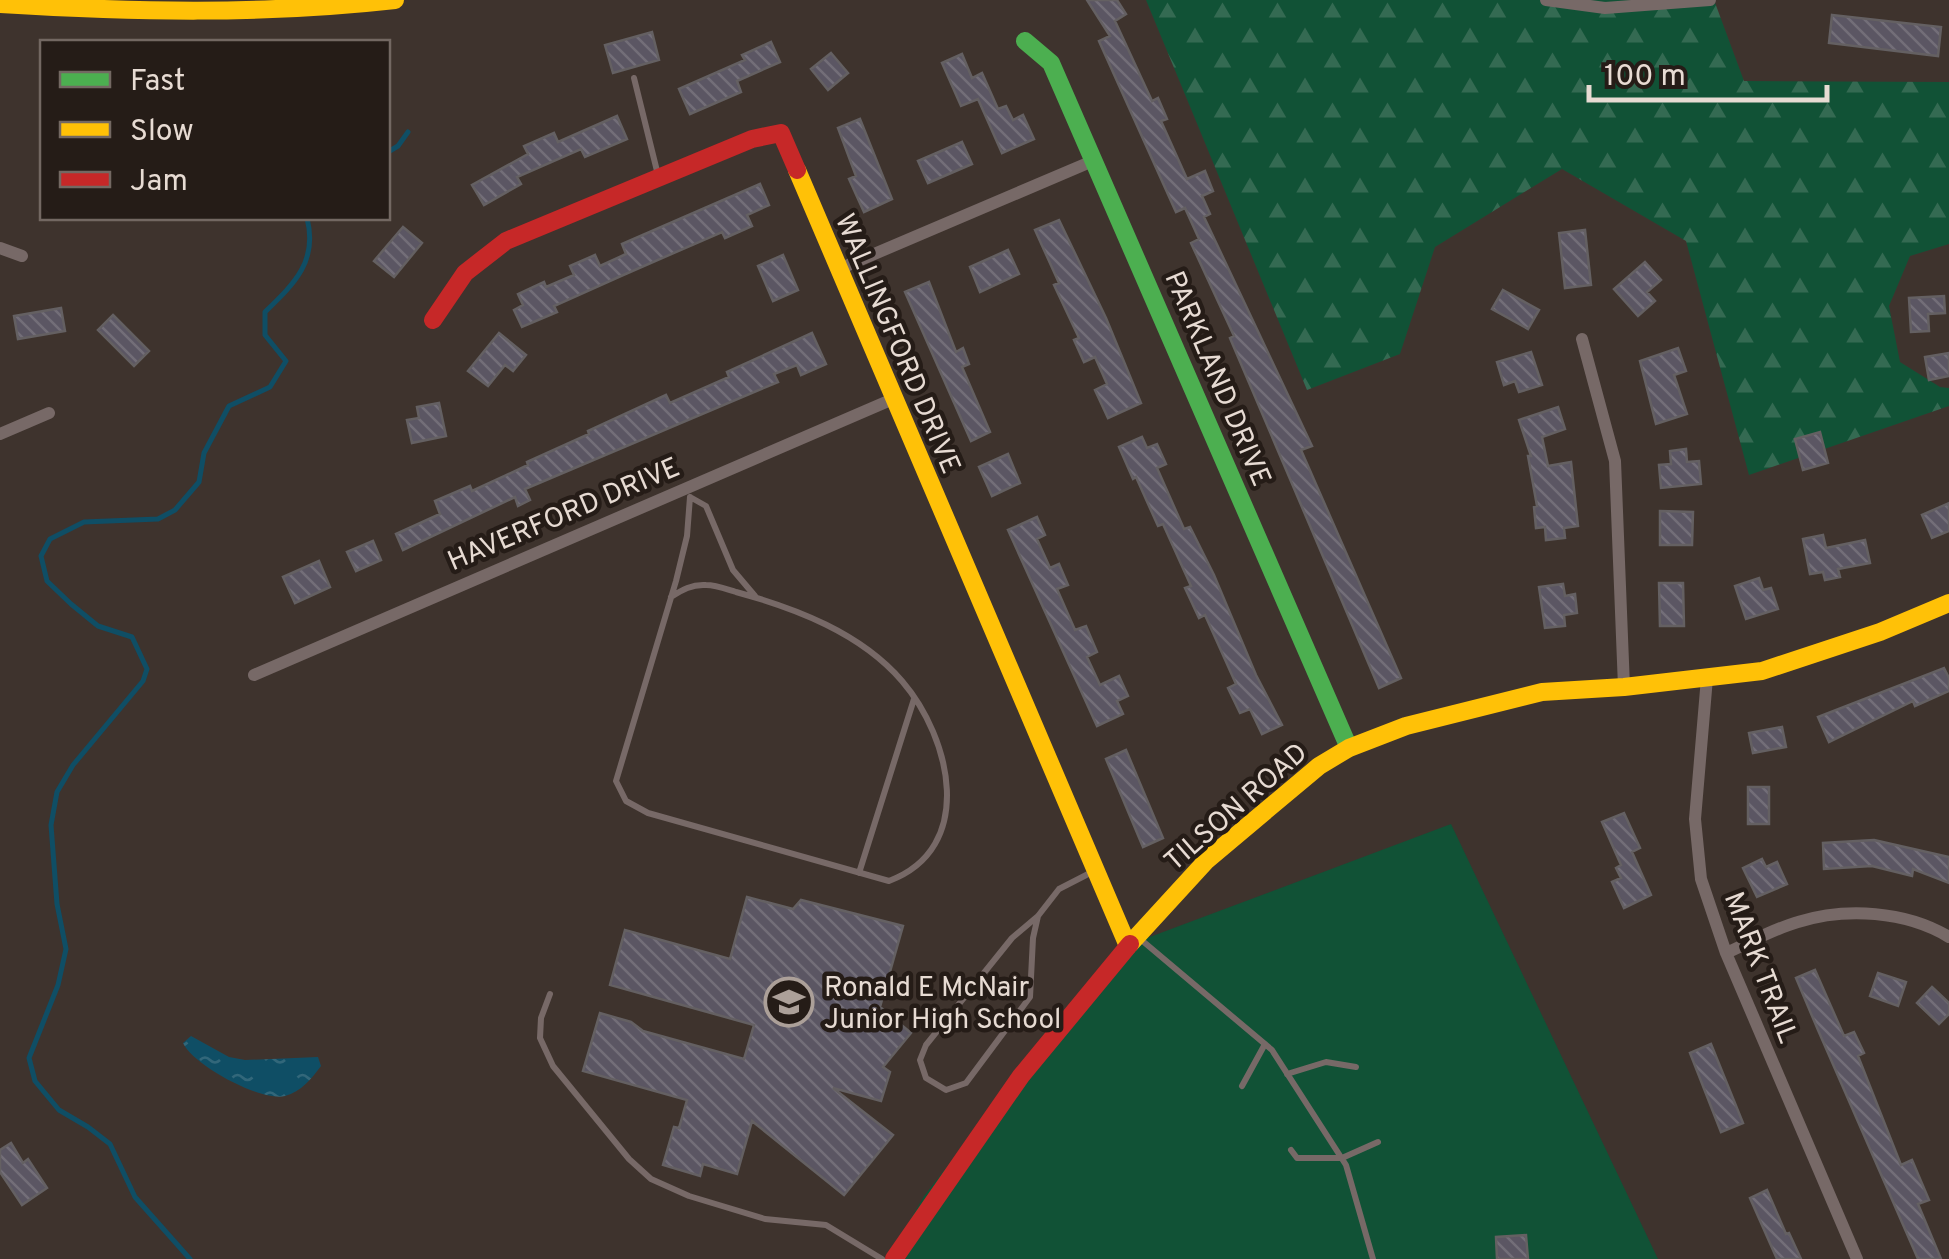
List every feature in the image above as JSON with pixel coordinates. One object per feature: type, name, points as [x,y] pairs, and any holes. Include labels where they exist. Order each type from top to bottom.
[{"type":"main road","points":[[0,4],[222,13],[395,0]]},
{"type":"main road","name":"PARKLAND DRIVE","points":[[1025,41],[1052,62],[1349,748]]},
{"type":"main road","name":"WALLINGFORD DRIVE","points":[[433,320],[465,274],[506,241],[752,139],[781,133],[1095,870],[1132,941]]},
{"type":"main road","name":"TILSON ROAD","points":[[894,1259],[1020,1076],[1132,941],[1208,860],[1319,766],[1349,748],[1406,726],[1542,692],[1762,671],[1880,632],[1949,603]]},
{"type":"street","points":[[1546,0],[1606,8],[1710,0]]},
{"type":"street","points":[[840,270],[1095,160]]},
{"type":"street","points":[[0,248],[22,256]]},
{"type":"street","points":[[1582,339],[1615,461],[1624,687]]},
{"type":"street","name":"HAVERFORD DRIVE","points":[[254,674],[688,492],[893,399]]},
{"type":"street","points":[[0,434],[49,413]]},
{"type":"street","name":"MARK TRAIL","points":[[1707,678],[1695,819],[1701,878],[1726,953],[1856,1259]]},
{"type":"street","points":[[1726,953],[1799,921],[1856,914],[1884,914],[1949,937]]},
{"type":"lane","points":[[634,78],[658,176]]},
{"type":"lane","points":[[688,492],[706,506],[733,570],[756,597]]},
{"type":"lane","points":[[671,598],[689,586],[708,584],[756,597],[804,614],[852,640],[900,679],[943,756],[948,792],[944,823],[931,852],[913,872],[890,881],[648,813],[626,801],[616,781],[687,536],[688,492]]},
{"type":"lane","points":[[859,872],[914,699]]},
{"type":"lane","points":[[1038,916],[1030,998],[966,1083],[946,1090],[926,1078],[920,1060],[926,1045],[1012,938],[1038,916],[1059,889],[1095,870]]},
{"type":"lane","points":[[1132,941],[1264,1044],[1287,1074],[1342,1158],[1373,1259]]},
{"type":"lane","points":[[550,994],[540,1038],[553,1066],[651,1179],[689,1196],[765,1219],[826,1225],[882,1259]]},
{"type":"lane","points":[[1242,1086],[1264,1044]]},
{"type":"lane","points":[[1287,1074],[1326,1062],[1356,1068]]},
{"type":"lane","points":[[1291,1150],[1297,1158],[1342,1158],[1378,1142]]},
{"type":"green space","points":[[1146,0],[1714,0],[1744,81],[1949,82],[1949,244],[1910,256],[1889,306],[1900,362],[1940,387],[1949,388],[1949,406],[1749,475],[1686,241],[1562,169],[1435,247],[1400,354],[1307,390]]},
{"type":"green space","points":[[1451,824],[1658,1259],[888,1259],[924,1196],[1048,1038],[1131,944]]},
{"type":"water","points":[[191,1036],[229,1057],[318,1057],[321,1066],[291,1094],[260,1093],[213,1071],[189,1052],[183,1043]]},
{"type":"building","points":[[1087,0],[1117,0],[1126,14],[1115,21],[1152,101],[1158,98],[1167,119],[1161,121],[1187,179],[1205,171],[1213,191],[1202,196],[1210,214],[1204,217],[1312,446],[1301,450],[1401,678],[1379,688],[1230,338],[1234,336],[1191,243],[1199,239],[1185,208],[1176,212],[1099,41],[1110,36]]},
{"type":"building","points":[[1832,15],[1941,27],[1938,56],[1829,43]]},
{"type":"building","points":[[652,32],[659,60],[613,73],[605,45]]},
{"type":"building","points":[[771,42],[780,62],[737,81],[741,92],[690,114],[679,89],[745,60],[742,55]]},
{"type":"building","points":[[831,53],[848,73],[828,90],[811,69]]},
{"type":"building","points":[[962,54],[972,78],[982,73],[998,109],[1006,106],[1013,120],[1023,115],[1034,139],[1002,153],[978,99],[961,106],[942,63]]},
{"type":"building","points":[[617,116],[627,139],[585,157],[581,149],[517,177],[521,184],[484,205],[472,185],[528,154],[524,146],[554,133],[558,142]]},
{"type":"building","points":[[860,119],[892,199],[864,212],[849,179],[856,176],[838,128]]},
{"type":"building","points":[[962,142],[972,164],[928,183],[918,161]]},
{"type":"building","points":[[760,184],[769,205],[747,215],[752,226],[725,238],[722,232],[621,276],[554,306],[557,312],[522,327],[514,310],[523,305],[518,294],[544,282],[546,287],[574,275],[570,266],[595,255],[600,266],[626,254],[622,244]]},
{"type":"building","points":[[1059,220],[1141,403],[1108,418],[1095,390],[1107,384],[1095,357],[1084,362],[1074,340],[1079,338],[1054,285],[1059,283],[1035,230]]},
{"type":"building","points":[[403,227],[422,243],[394,277],[374,261]]},
{"type":"building","points":[[1585,230],[1591,285],[1565,288],[1559,233]]},
{"type":"building","points":[[1008,250],[1019,274],[980,292],[970,267]]},
{"type":"building","points":[[783,255],[798,290],[773,301],[758,266]]},
{"type":"building","points":[[1645,262],[1661,280],[1647,292],[1655,301],[1638,316],[1614,289]]},
{"type":"building","points":[[929,282],[956,352],[963,348],[969,364],[962,367],[990,432],[971,441],[905,292]]},
{"type":"building","points":[[1503,290],[1539,310],[1528,329],[1492,309]]},
{"type":"building","points":[[1944,296],[1945,313],[1928,314],[1929,331],[1911,332],[1909,298]]},
{"type":"building","points":[[61,308],[65,331],[18,339],[14,316]]},
{"type":"building","points":[[113,315],[149,351],[134,366],[98,330]]},
{"type":"building","points":[[499,333],[526,355],[513,371],[505,365],[488,386],[468,371]]},
{"type":"building","points":[[812,333],[826,364],[801,375],[797,365],[774,374],[778,382],[525,489],[530,500],[518,506],[515,497],[403,550],[396,534],[440,514],[435,501],[470,486],[472,491],[666,395],[670,403],[729,377],[727,372]]},
{"type":"building","points":[[1678,348],[1686,371],[1674,375],[1687,414],[1656,424],[1640,361]]},
{"type":"building","points":[[1531,352],[1542,385],[1519,392],[1515,381],[1504,385],[1497,362]]},
{"type":"building","points":[[1949,353],[1949,376],[1929,380],[1925,357]]},
{"type":"building","points":[[439,403],[446,436],[412,443],[407,420],[419,418],[417,407]]},
{"type":"building","points":[[1558,407],[1565,429],[1542,437],[1548,466],[1571,462],[1578,526],[1564,528],[1565,538],[1546,540],[1545,527],[1536,528],[1531,456],[1519,420]]},
{"type":"building","points":[[1820,432],[1828,463],[1803,470],[1795,439]]},
{"type":"building","points":[[1142,437],[1147,448],[1157,444],[1166,464],[1157,468],[1184,529],[1190,527],[1214,575],[1256,675],[1282,725],[1262,734],[1250,709],[1240,713],[1228,688],[1236,684],[1205,615],[1199,618],[1185,588],[1191,586],[1163,524],[1158,526],[1119,447]]},
{"type":"building","points":[[1686,449],[1687,462],[1699,461],[1701,484],[1661,488],[1659,465],[1671,464],[1670,451]]},
{"type":"building","points":[[1008,454],[1020,483],[992,496],[979,467]]},
{"type":"building","points":[[1949,503],[1949,531],[1932,538],[1922,515]]},
{"type":"building","points":[[1660,511],[1693,512],[1692,545],[1660,545]]},
{"type":"building","points":[[1037,517],[1045,535],[1037,539],[1050,568],[1059,564],[1068,585],[1057,589],[1075,630],[1086,626],[1097,652],[1087,657],[1100,685],[1119,676],[1128,696],[1117,701],[1123,714],[1097,726],[1008,530]]},
{"type":"building","points":[[1823,535],[1826,548],[1865,540],[1870,563],[1838,569],[1840,577],[1825,580],[1823,572],[1810,574],[1803,539]]},
{"type":"building","points":[[373,541],[381,560],[356,571],[347,552]]},
{"type":"building","points":[[319,561],[330,587],[295,603],[283,577]]},
{"type":"building","points":[[1759,578],[1763,590],[1771,588],[1778,609],[1746,619],[1735,586]]},
{"type":"building","points":[[1659,583],[1683,583],[1684,626],[1660,626]]},
{"type":"building","points":[[1563,584],[1565,596],[1575,594],[1577,613],[1564,615],[1565,626],[1545,628],[1539,587]]},
{"type":"building","points":[[1944,668],[1949,691],[1915,706],[1913,701],[1829,742],[1818,717]]},
{"type":"building","points":[[1782,727],[1786,747],[1753,753],[1749,733]]},
{"type":"building","points":[[1126,750],[1163,838],[1143,847],[1106,759]]},
{"type":"building","points":[[1748,787],[1769,787],[1769,824],[1748,824]]},
{"type":"building","points":[[1624,813],[1640,848],[1632,852],[1651,895],[1624,908],[1612,882],[1621,878],[1616,868],[1621,865],[1602,822]]},
{"type":"building","points":[[1874,840],[1949,857],[1949,883],[1913,869],[1912,876],[1872,866],[1824,869],[1823,843]]},
{"type":"building","points":[[1762,859],[1766,867],[1777,862],[1787,884],[1757,897],[1743,868]]},
{"type":"building","points":[[747,897],[793,909],[801,900],[903,926],[880,1007],[911,1033],[883,1067],[890,1072],[881,1101],[833,1088],[893,1135],[844,1195],[752,1121],[737,1174],[703,1164],[700,1176],[663,1165],[687,1100],[583,1071],[600,1013],[631,1022],[643,1031],[744,1059],[754,1025],[610,985],[625,930],[730,959]]},
{"type":"building","points":[[1815,970],[1844,1036],[1854,1032],[1864,1053],[1858,1056],[1901,1165],[1912,1160],[1929,1200],[1918,1204],[1941,1259],[1918,1259],[1818,1030],[1796,978]]},
{"type":"building","points":[[1878,973],[1906,982],[1898,1006],[1870,996]]},
{"type":"building","points":[[1932,987],[1949,1003],[1949,1014],[1939,1024],[1917,1003]]},
{"type":"building","points":[[1711,1044],[1743,1123],[1721,1132],[1690,1053]]},
{"type":"building","points":[[11,1143],[23,1163],[28,1159],[47,1188],[22,1205],[0,1172],[0,1150]]},
{"type":"building","points":[[1767,1190],[1801,1259],[1777,1259],[1750,1198]]},
{"type":"building","points":[[1526,1235],[1528,1259],[1497,1259],[1496,1237]]},
{"type":"waterway","points":[[390,151],[408,132]]},
{"type":"waterway","points":[[190,1259],[135,1197],[110,1144],[59,1110],[35,1081],[29,1058],[58,985],[66,949],[57,904],[51,825],[57,792],[73,765],[143,681],[147,669],[132,637],[98,626],[47,581],[41,556],[50,539],[84,522],[158,519],[175,510],[199,482],[204,453],[229,406],[270,387],[286,361],[265,335],[265,312],[301,270],[309,247],[307,220]]},
{"type":"traffic: fast","points":[[1025,41],[1051,63],[1349,748]]},
{"type":"traffic: slow","points":[[0,4],[198,11],[395,0]]},
{"type":"traffic: slow","points":[[797,170],[1128,946]]},
{"type":"traffic: slow","points":[[1130,944],[1207,860],[1319,766],[1349,748],[1406,726],[1542,692],[1762,671],[1880,632],[1949,603]]},
{"type":"traffic: jam","points":[[433,320],[465,273],[506,241],[752,139],[781,133],[797,170]]},
{"type":"traffic: jam","points":[[894,1259],[1021,1076],[1130,944]]},
{"type":"place","name":"Ronald E McNair Junior High School","points":[[789,1002]]}]
